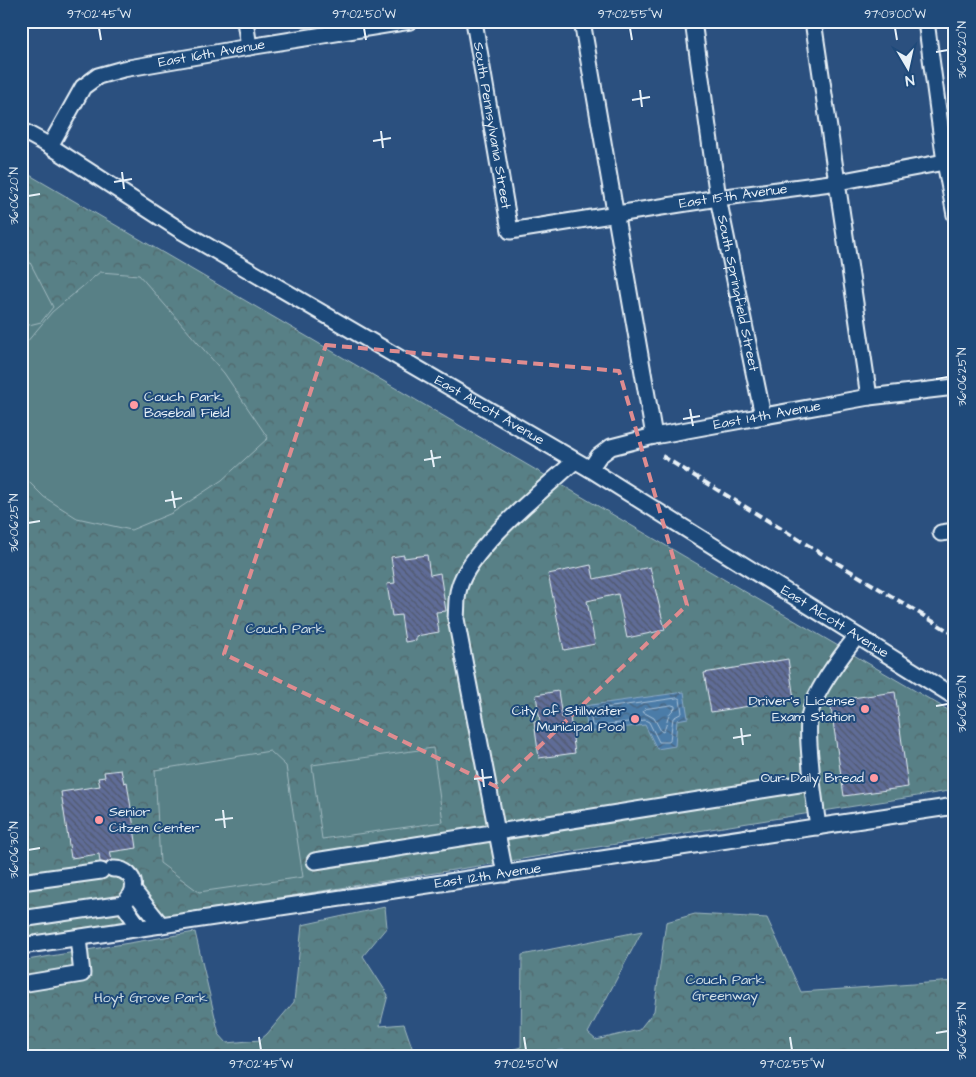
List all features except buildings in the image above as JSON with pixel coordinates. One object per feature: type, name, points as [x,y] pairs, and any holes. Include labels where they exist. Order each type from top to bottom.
[{"type":"street","points":[[244,21],[248,46]]},
{"type":"street","name":"East 16th Avenue","points":[[50,146],[83,87],[98,76],[123,68],[248,46],[410,21]]},
{"type":"street","name":"South Pennsylvania Street","points":[[474,21],[510,230]]},
{"type":"street","points":[[582,21],[654,436]]},
{"type":"street","name":"South Springfield Street","points":[[693,21],[718,198],[763,416]]},
{"type":"street","points":[[813,21],[869,397]]},
{"type":"street","points":[[926,21],[950,161],[955,215]]},
{"type":"street","name":"East Alcott Avenue","points":[[21,130],[50,146],[180,230],[590,469],[955,697]]},
{"type":"street","name":"East 15th Avenue","points":[[510,230],[718,198],[838,182],[950,161]]},
{"type":"street","name":"East 14th Avenue","points":[[590,469],[599,456],[611,447],[654,436],[869,397],[955,387]]},
{"type":"street","points":[[505,874],[456,618],[459,587],[473,559],[496,533],[575,461]]},
{"type":"street","points":[[818,826],[812,782],[808,718],[822,686],[836,663],[857,636]]},
{"type":"street","points":[[315,861],[812,782]]},
{"type":"street","name":"East 12th Avenue","points":[[21,946],[955,806]]},
{"type":"street","points":[[21,882],[122,869],[128,873],[133,882],[133,890],[123,904],[21,919]]},
{"type":"street","points":[[133,890],[161,925]]},
{"type":"street","points":[[123,904],[140,928]]},
{"type":"street","points":[[21,984],[82,974],[78,938]]},
{"type":"highlighted area","points":[[326,345],[619,371],[687,605],[497,787],[224,654]]},
{"type":"green space","name":"Couch Park","points":[[21,170],[955,714],[955,790],[21,939]]},
{"type":"green space","points":[[21,245],[53,307],[41,322],[21,327]]},
{"type":"green space","name":"Couch Park Baseball Field","points":[[100,272],[139,275],[224,373],[268,438],[222,480],[172,513],[131,530],[77,518],[44,497],[21,474],[21,349],[52,312]]},
{"type":"green space","points":[[433,748],[443,822],[322,839],[312,765]]},
{"type":"green space","points":[[270,751],[286,766],[303,877],[199,892],[160,863],[155,770]]},
{"type":"green space","name":"Hoyt Grove Park","points":[[385,907],[387,927],[363,956],[388,995],[380,1026],[404,1024],[415,1056],[21,1056],[21,961],[195,932],[219,1034],[227,1043],[260,1040],[294,1002],[302,925]]},
{"type":"green space","name":"Couch Park Greenway","points":[[695,914],[767,918],[801,992],[955,981],[955,1056],[492,1056],[521,1047],[522,955],[642,931],[588,1033],[596,1040],[639,1030],[654,1011],[666,922]]},
{"type":"water","name":"City of Stillwater Municipal Pool","points":[[684,692],[688,718],[677,720],[675,746],[657,749],[645,725],[588,732],[584,706]]},
{"type":"water","points":[[563,1050],[584,1056],[507,1056],[508,1055]]},
{"type":"railway","points":[[662,456],[955,635]]},
{"type":"place","name":"Couch Park Baseball Field","points":[[134,405]]},
{"type":"place","name":"Driver's License Exam Station","points":[[865,709]]},
{"type":"place","name":"City of Stillwater Municipal Pool","points":[[635,719]]},
{"type":"place","name":"Our Daily Bread","points":[[874,778]]},
{"type":"place","name":"Senior Citzen Center","points":[[99,820]]}]
